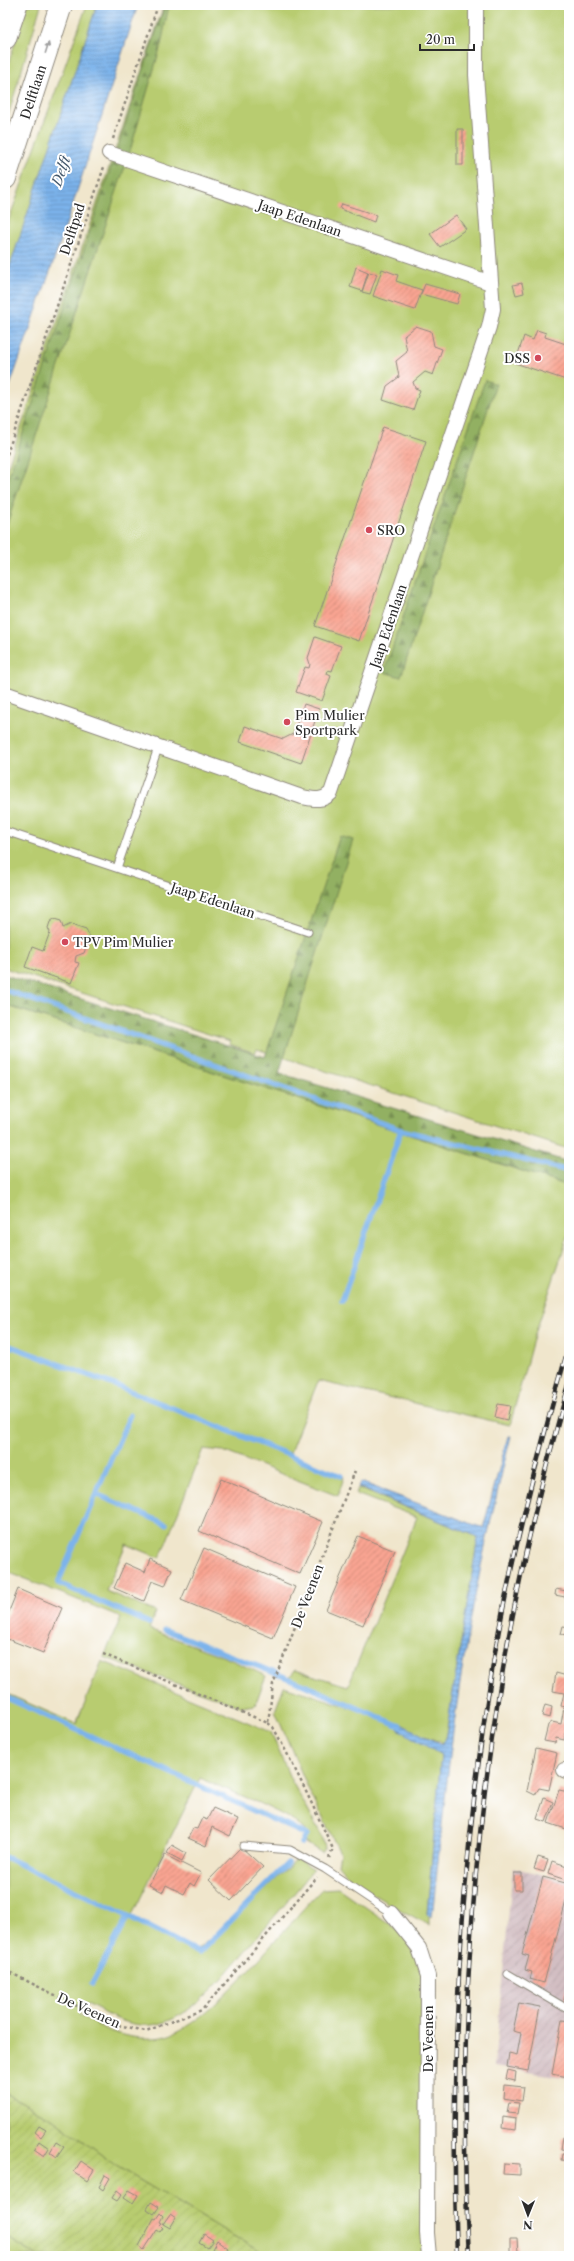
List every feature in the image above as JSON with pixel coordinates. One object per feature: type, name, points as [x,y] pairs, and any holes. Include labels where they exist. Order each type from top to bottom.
[{"type":"main road","points":[[5,38],[16,5]]},
{"type":"main road","name":"Delftlaan","points":[[5,178],[61,5]]},
{"type":"street","name":"Jaap Edenlaan","points":[[5,693],[158,748],[302,796],[321,799],[326,798],[331,793],[489,327],[493,309],[476,75],[476,5]]},
{"type":"street","name":"Jaap Edenlaan","points":[[109,153],[492,283]]},
{"type":"street","name":"De Veenen","points":[[391,1913],[418,1948],[428,1976],[427,2233],[429,2256]]},
{"type":"lane","points":[[117,868],[158,748]]},
{"type":"lane","name":"Jaap Edenlaan","points":[[5,831],[308,932]]},
{"type":"lane","name":"De Veenen","points":[[243,1846],[290,1850],[324,1869],[391,1913]]},
{"type":"lane","points":[[508,1974],[569,2010]]},
{"type":"path","name":"Delftpad","points":[[5,460],[158,5]]},
{"type":"path","name":"De Veenen","points":[[5,1970],[113,2024],[146,2032],[202,2010],[324,1869],[333,1849],[294,1765],[273,1727],[268,1723],[273,1684],[355,1471]]},
{"type":"path","points":[[103,1654],[268,1723]]},
{"type":"shaded area","points":[[513,1867],[569,1882],[569,2078],[494,2067]]},
{"type":"green space","points":[[27,5],[41,5],[5,126],[5,74]]},
{"type":"green space","points":[[87,5],[97,5],[5,281],[5,230]]},
{"type":"green space","name":"Pim Mulier Sportpark","points":[[164,5],[569,5],[569,1137],[565,1148],[257,1049],[255,1053],[229,1044],[230,1041],[5,968],[5,475]]},
{"type":"green space","points":[[165,5],[169,5],[161,45],[130,151],[5,530],[5,487]]},
{"type":"green space","points":[[485,380],[496,384],[401,677],[384,672]]},
{"type":"green space","points":[[340,836],[353,840],[279,1073],[565,1161],[569,1150],[569,1186],[5,1005],[5,975],[265,1057]]},
{"type":"green space","points":[[5,1005],[569,1186],[569,1233],[532,1343],[510,1425],[318,1381],[289,1455],[344,1477],[338,1496],[223,1451],[203,1449],[160,1558],[126,1544],[106,1591],[156,1612],[149,1629],[227,1658],[266,1676],[255,1705],[242,1707],[104,1657],[121,1617],[5,1571]]},
{"type":"green space","points":[[358,1488],[478,1537],[446,1735],[443,1743],[422,1735],[441,1755],[427,1914],[429,1916],[429,1925],[368,1891],[338,1865],[340,1853],[308,1788],[275,1711],[284,1686],[395,1722],[290,1677],[295,1670],[348,1686],[417,1517],[356,1494]]},
{"type":"green space","points":[[102,1661],[271,1732],[290,1778],[322,1836],[325,1848],[322,1853],[303,1841],[306,1833],[301,1826],[290,1819],[258,1803],[200,1778],[130,1919],[197,1950],[244,1910],[297,1859],[314,1869],[223,1978],[196,2004],[182,2014],[167,2021],[152,2025],[143,2025],[118,2019],[87,2004],[79,2014],[88,2020],[118,2034],[139,2038],[162,2037],[181,2030],[202,2015],[224,1996],[322,1889],[338,1888],[406,1935],[422,1973],[424,2256],[267,2256],[116,2166],[57,2121],[5,2093],[5,1693],[76,1724]]},
{"type":"green space","points":[[5,2093],[57,2121],[116,2166],[267,2256],[37,2256],[5,2236]]},
{"type":"green space","points":[[5,2236],[37,2256],[5,2256]]},
{"type":"water","name":"Delft","points":[[97,5],[138,5],[60,243],[5,400],[5,281]]},
{"type":"water","points":[[508,1436],[511,1436],[482,1563],[461,1675],[447,1779],[432,1918],[427,1914],[441,1755],[398,1729],[401,1724],[442,1745],[446,1735],[478,1537],[358,1487],[361,1482],[483,1528]]},
{"type":"building","points":[[457,129],[463,129],[463,165],[457,165]]},
{"type":"building","points":[[342,204],[376,215],[374,222],[340,209]]},
{"type":"building","points":[[456,215],[466,229],[440,247],[430,234]]},
{"type":"building","points":[[356,267],[368,272],[362,291],[350,287]]},
{"type":"building","points":[[382,269],[398,275],[396,281],[422,290],[415,310],[373,296]]},
{"type":"building","points":[[369,272],[377,274],[370,294],[362,292]]},
{"type":"building","points":[[522,283],[524,293],[516,295],[513,285]]},
{"type":"building","points":[[425,284],[460,294],[457,304],[421,294]]},
{"type":"building","points":[[416,326],[431,331],[434,346],[442,349],[433,375],[425,372],[413,382],[415,388],[420,390],[413,410],[383,400],[387,386],[399,377],[396,361],[407,352],[404,336]]},
{"type":"building","points":[[537,330],[546,333],[545,337],[569,345],[569,381],[515,363],[524,336],[533,340]]},
{"type":"building","points":[[383,427],[426,441],[359,641],[315,626]]},
{"type":"building","points":[[315,637],[341,646],[332,671],[328,670],[327,674],[331,676],[322,701],[296,692],[305,667],[309,668],[310,664],[308,658]]},
{"type":"building","points":[[304,704],[319,709],[301,763],[240,742],[245,726],[283,739],[293,734]]},
{"type":"building","points":[[54,919],[61,921],[63,928],[71,924],[86,929],[90,937],[84,953],[76,956],[75,962],[79,963],[71,983],[25,967],[32,947],[43,951],[50,932],[48,928],[50,922]]},
{"type":"building","points":[[498,1404],[510,1406],[507,1420],[495,1417]]},
{"type":"building","points":[[221,1479],[323,1522],[300,1574],[199,1531]]},
{"type":"building","points":[[358,1536],[395,1551],[363,1625],[326,1610]]},
{"type":"building","points":[[204,1548],[295,1587],[273,1638],[181,1600]]},
{"type":"building","points":[[150,1559],[172,1569],[165,1586],[152,1581],[144,1601],[114,1588],[125,1563],[145,1572]]},
{"type":"building","points":[[566,1588],[569,1589],[569,1594],[565,1594],[565,1597],[555,1595],[556,1589],[566,1591]]},
{"type":"building","points":[[18,1589],[62,1608],[43,1653],[5,1638],[5,1621]]},
{"type":"building","points":[[563,1626],[569,1627],[569,1644],[565,1643],[567,1635],[561,1634]]},
{"type":"building","points":[[569,1671],[569,1733],[566,1732],[564,1740],[556,1738],[555,1743],[544,1741],[548,1725],[552,1722],[561,1724],[564,1707],[561,1706],[564,1693],[553,1691],[556,1673],[567,1676]]},
{"type":"building","points":[[545,1705],[552,1707],[550,1718],[542,1716]]},
{"type":"building","points":[[536,1748],[557,1753],[549,1790],[539,1788],[535,1795],[527,1791]]},
{"type":"building","points":[[559,1790],[569,1792],[569,1830],[548,1823]]},
{"type":"building","points":[[544,1798],[553,1802],[546,1822],[537,1819]]},
{"type":"building","points":[[213,1808],[238,1819],[230,1836],[212,1827],[206,1846],[188,1838],[193,1828],[197,1829],[202,1818],[207,1820]]},
{"type":"building","points":[[172,1845],[186,1853],[182,1861],[167,1853]]},
{"type":"building","points":[[241,1847],[263,1867],[231,1901],[209,1880]]},
{"type":"building","points":[[165,1855],[201,1873],[194,1886],[190,1883],[184,1894],[166,1885],[163,1892],[149,1885]]},
{"type":"building","points":[[538,1857],[548,1860],[544,1872],[534,1869]]},
{"type":"building","points":[[552,1861],[567,1866],[566,1869],[569,1870],[569,1881],[548,1874]]},
{"type":"building","points":[[514,1873],[522,1873],[522,1890],[514,1890]]},
{"type":"building","points":[[543,1877],[569,1884],[569,1890],[544,1983],[530,1979],[532,1972],[525,1970],[529,1956],[522,1954]]},
{"type":"building","points":[[569,1984],[569,2001],[564,2000]]},
{"type":"building","points":[[519,2003],[540,2007],[528,2071],[507,2067],[509,2053],[517,2055],[521,2033],[513,2031]]},
{"type":"building","points":[[562,2020],[569,2021],[568,2077],[552,2074]]},
{"type":"building","points":[[508,2070],[516,2072],[515,2081],[506,2079]]},
{"type":"building","points":[[504,2085],[524,2087],[522,2101],[503,2098]]},
{"type":"building","points":[[509,2102],[519,2103],[517,2114],[507,2113]]},
{"type":"building","points":[[503,2117],[516,2119],[515,2130],[502,2128]]},
{"type":"building","points":[[39,2126],[46,2130],[41,2137],[35,2132]]},
{"type":"building","points":[[563,2137],[569,2137],[568,2150],[561,2149]]},
{"type":"building","points":[[39,2141],[49,2148],[44,2156],[34,2149]]},
{"type":"building","points":[[56,2142],[64,2147],[57,2157],[50,2152]]},
{"type":"building","points":[[562,2153],[569,2153],[569,2161],[561,2160]]},
{"type":"building","points":[[81,2161],[94,2170],[87,2181],[74,2172]]},
{"type":"building","points":[[504,2163],[520,2164],[520,2175],[503,2174]]},
{"type":"building","points":[[105,2175],[110,2178],[103,2190],[99,2187]]},
{"type":"building","points":[[117,2190],[122,2194],[117,2201],[112,2198]]},
{"type":"building","points":[[129,2190],[138,2195],[133,2203],[124,2197]]},
{"type":"building","points":[[151,2202],[159,2207],[154,2214],[147,2209]]},
{"type":"building","points":[[160,2213],[163,2216],[160,2222],[162,2223],[160,2225],[163,2228],[160,2232],[157,2230],[144,2250],[139,2246],[154,2218],[156,2219]]},
{"type":"building","points":[[170,2214],[176,2218],[170,2228],[163,2224]]},
{"type":"building","points":[[204,2234],[213,2240],[207,2248],[199,2243]]},
{"type":"building","points":[[510,2238],[517,2238],[518,2253],[510,2254]]},
{"type":"building","points":[[217,2240],[228,2248],[223,2256],[212,2249]]},
{"type":"waterway","points":[[5,990],[401,1130],[342,1301]]},
{"type":"waterway","points":[[401,1130],[569,1171]]},
{"type":"waterway","points":[[5,1344],[125,1389],[341,1476]]},
{"type":"waterway","points":[[130,1415],[96,1494],[166,1524]]},
{"type":"waterway","points":[[96,1494],[58,1583],[149,1623]]},
{"type":"waterway","points":[[165,1630],[290,1679],[400,1726]]},
{"type":"waterway","points":[[5,1697],[307,1835],[302,1843]]},
{"type":"waterway","points":[[5,1857],[128,1916]]},
{"type":"waterway","points":[[92,1984],[128,1916],[199,1953],[288,1863]]},
{"type":"railway","points":[[457,2256],[455,2104],[460,1953],[466,1877],[483,1727],[495,1652],[510,1574],[538,1459],[569,1346]]},
{"type":"railway","points":[[469,2256],[465,2147],[466,2038],[472,1927],[482,1816],[497,1706],[516,1597],[540,1490],[569,1385]]},
{"type":"place","name":"DSS","points":[[538,358]]},
{"type":"place","name":"SRO","points":[[369,530]]},
{"type":"place","name":"Pim Mulier Sportpark","points":[[287,722]]},
{"type":"place","name":"TPV Pim Mulier","points":[[65,942]]}]
